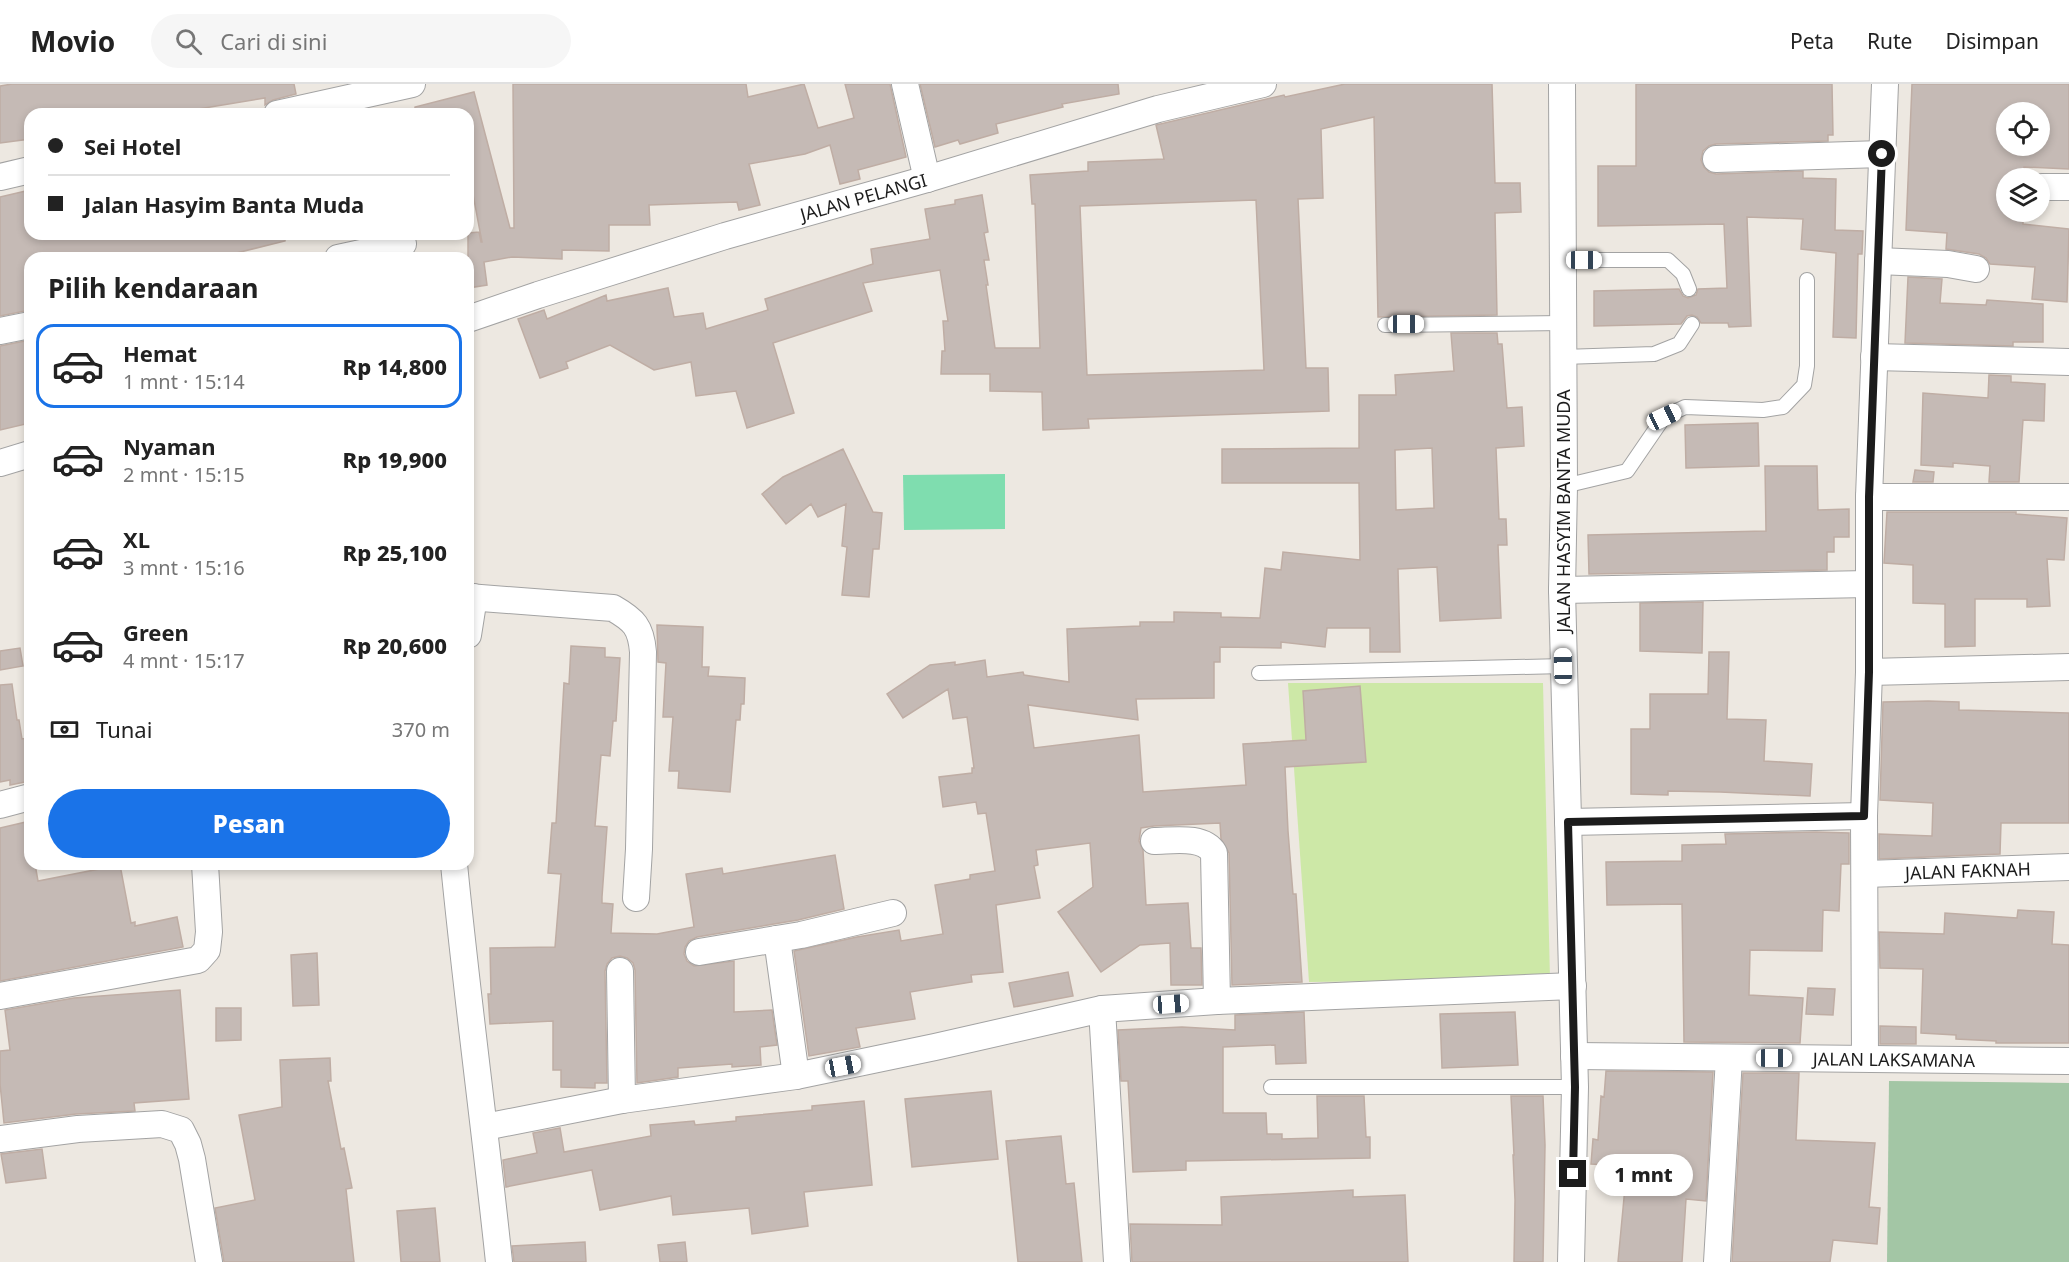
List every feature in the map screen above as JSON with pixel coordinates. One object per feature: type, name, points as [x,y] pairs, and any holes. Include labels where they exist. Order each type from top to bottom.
[{"type":"street","points":[[311,108],[372,97],[412,84]]},
{"type":"street","points":[[905,84],[927,179]]},
{"type":"street","name":"JALAN PELANGI","points":[[474,317],[725,236],[927,179],[1158,109],[1263,84]]},
{"type":"street","name":"JALAN HASYIM BANTA MUDA","points":[[1562,84],[1562,590],[1575,1087],[1571,1262]]},
{"type":"street","points":[[1865,1058],[1864,816],[1869,672],[1869,497],[1884,84]]},
{"type":"street","points":[[1716,159],[1882,154]]},
{"type":"street","points":[[0,177],[24,171]]},
{"type":"street","points":[[2050,187],[2069,187]]},
{"type":"street","points":[[368,252],[404,245]]},
{"type":"street","points":[[1878,261],[1948,264],[1976,269]]},
{"type":"street","points":[[0,331],[24,326]]},
{"type":"street","points":[[1874,357],[2069,362]]},
{"type":"street","points":[[0,463],[24,456]]},
{"type":"street","points":[[1869,497],[2069,497]]},
{"type":"street","points":[[1562,590],[1868,584]]},
{"type":"street","points":[[474,597],[613,608],[629,617],[641,633],[643,652],[640,826],[636,898]]},
{"type":"street","points":[[1869,672],[2069,667]]},
{"type":"street","points":[[0,805],[24,799]]},
{"type":"street","points":[[1568,822],[1864,816]]},
{"type":"street","points":[[1154,841],[1186,840],[1205,844],[1214,852],[1217,1000]]},
{"type":"street","name":"JALAN FAKNAH","points":[[1866,874],[2069,867]]},
{"type":"street","points":[[0,996],[198,960],[207,950],[209,932],[205,870]]},
{"type":"street","points":[[455,870],[464,973],[499,1262]]},
{"type":"street","points":[[699,952],[777,939],[893,913]]},
{"type":"street","points":[[777,939],[796,1076]]},
{"type":"street","points":[[620,971],[622,1100]]},
{"type":"street","points":[[484,1127],[622,1100],[796,1076],[1102,1009],[1217,1000],[1573,986]]},
{"type":"street","points":[[1102,1009],[1117,1262]]},
{"type":"street","name":"JALAN LAKSAMANA","points":[[1574,1056],[2069,1061]]},
{"type":"street","points":[[1717,1262],[1729,1058]]},
{"type":"street","points":[[0,1139],[78,1129],[162,1124],[182,1130],[192,1159],[209,1262]]},
{"type":"lane","points":[[1562,260],[1668,260],[1683,274],[1689,289]]},
{"type":"lane","points":[[1563,486],[1627,471],[1664,417],[1685,407],[1763,410],[1783,407],[1804,385],[1807,366],[1807,280]]},
{"type":"lane","points":[[1385,325],[1563,323]]},
{"type":"lane","points":[[1563,357],[1654,354],[1679,344],[1692,324]]},
{"type":"lane","points":[[1259,673],[1563,666]]},
{"type":"lane","points":[[1271,1087],[1575,1087]]},
{"type":"green space","points":[[1005,474],[1005,529],[904,530],[903,475]]},
{"type":"green space","points":[[1288,683],[1543,683],[1550,979],[1309,982]]},
{"type":"green space","points":[[1889,1081],[2069,1083],[2069,1262],[1887,1262]]},
{"type":"building","points":[[12,84],[294,84],[296,94],[273,100],[265,105],[265,98],[204,108],[24,108],[24,140],[0,143],[0,86]]},
{"type":"building","points":[[513,84],[746,84],[748,97],[804,84],[818,128],[854,118],[845,84],[890,84],[906,157],[858,170],[860,179],[840,184],[830,145],[805,154],[749,164],[760,205],[739,210],[737,202],[649,205],[650,225],[609,225],[609,251],[562,250],[562,259],[512,257],[484,262],[487,285],[474,287],[474,252],[468,252],[468,240],[474,240],[474,232],[479,232],[482,242],[474,200],[474,108],[415,107],[474,92],[510,228],[514,228]]},
{"type":"building","points":[[920,84],[1118,84],[1119,94],[1062,104],[1063,107],[996,124],[998,133],[960,144],[958,140],[935,147]]},
{"type":"building","points":[[1345,84],[1492,84],[1495,183],[1520,183],[1521,212],[1495,213],[1497,315],[1378,317],[1374,117],[1321,129],[1323,198],[1298,199],[1306,368],[1328,368],[1329,411],[1088,419],[1089,428],[1043,430],[1042,392],[990,391],[990,374],[941,374],[942,351],[945,351],[943,321],[948,321],[940,270],[863,283],[872,311],[773,343],[794,413],[747,428],[736,391],[696,396],[691,362],[654,370],[610,345],[566,362],[568,368],[540,378],[518,319],[544,310],[547,319],[606,295],[607,301],[668,288],[674,317],[703,313],[706,329],[768,310],[765,299],[873,264],[871,249],[930,239],[925,209],[955,204],[955,200],[982,195],[988,232],[984,233],[989,260],[984,260],[988,285],[986,285],[995,348],[1040,348],[1035,204],[1032,204],[1030,175],[1088,171],[1088,162],[1164,159],[1156,125],[1284,95],[1285,97]],"holes":[[[1256,200],[1264,370],[1087,375],[1080,206]]]},
{"type":"building","points":[[1636,84],[1832,84],[1833,135],[1828,135],[1828,141],[1716,144],[1703,151],[1701,160],[1709,172],[1716,174],[1803,171],[1803,178],[1836,179],[1835,230],[1863,231],[1862,254],[1858,254],[1856,338],[1833,337],[1836,253],[1801,249],[1803,219],[1747,217],[1751,326],[1729,327],[1728,323],[1701,323],[1697,317],[1692,315],[1687,316],[1681,324],[1594,326],[1594,291],[1679,289],[1683,296],[1688,298],[1696,295],[1698,289],[1727,288],[1724,224],[1598,226],[1598,166],[1636,166]]},
{"type":"building","points":[[1912,84],[2069,84],[2069,169],[1996,168],[1996,222],[2023,222],[2023,224],[2069,229],[2067,302],[2032,299],[2035,267],[1990,264],[1979,254],[1946,249],[1947,233],[1906,230]]},
{"type":"building","points":[[24,191],[24,240],[285,241],[240,252],[24,252],[24,311],[0,316],[0,197]]},
{"type":"building","points":[[1908,277],[1942,279],[1940,303],[1986,305],[1987,300],[2043,304],[2043,342],[2013,342],[2013,346],[1905,343]]},
{"type":"building","points":[[1451,333],[1497,333],[1498,344],[1502,344],[1507,408],[1522,407],[1524,446],[1496,448],[1499,519],[1506,519],[1507,545],[1498,545],[1501,618],[1440,621],[1437,567],[1398,569],[1400,652],[1370,652],[1370,628],[1327,628],[1325,647],[1281,642],[1281,648],[1220,647],[1220,662],[1214,662],[1214,698],[1136,699],[1138,720],[1028,705],[1034,748],[1139,735],[1143,792],[1246,785],[1243,744],[1306,740],[1303,691],[1360,686],[1366,762],[1285,767],[1288,831],[1293,894],[1296,894],[1302,982],[1232,985],[1229,853],[1221,839],[1220,823],[1154,826],[1141,828],[1139,841],[1143,850],[1146,905],[1188,903],[1191,948],[1201,948],[1202,985],[1171,985],[1170,943],[1140,945],[1101,972],[1058,912],[1093,887],[1090,843],[1036,850],[1038,865],[1034,866],[1040,898],[996,905],[1003,972],[971,975],[972,982],[910,992],[915,1019],[856,1028],[860,1047],[809,1056],[794,951],[899,930],[901,941],[943,934],[935,885],[970,879],[970,875],[995,871],[986,813],[978,814],[976,802],[943,807],[939,777],[972,773],[972,768],[974,768],[967,717],[953,719],[948,689],[903,718],[887,694],[930,665],[955,662],[955,665],[985,660],[987,677],[1023,672],[1024,675],[1069,682],[1067,629],[1140,626],[1140,622],[1174,622],[1174,612],[1221,613],[1221,617],[1260,618],[1265,568],[1281,570],[1283,552],[1360,560],[1359,483],[1222,483],[1222,449],[1359,448],[1359,395],[1396,395],[1395,375],[1454,371]],"holes":[[[1432,448],[1434,508],[1396,510],[1395,450]]]},
{"type":"building","points":[[24,341],[24,424],[0,430],[0,346]]},
{"type":"building","points":[[1989,375],[2011,376],[2011,382],[2045,384],[2044,421],[2023,420],[2019,482],[1989,482],[1990,466],[1953,463],[1953,467],[1921,465],[1923,393],[1988,398]]},
{"type":"building","points":[[1758,423],[1759,466],[1686,468],[1685,425]]},
{"type":"building","points":[[843,449],[873,512],[882,513],[879,549],[873,549],[869,597],[842,595],[847,547],[842,546],[846,504],[818,517],[811,504],[786,524],[762,494],[783,477]]},
{"type":"building","points":[[1765,466],[1817,466],[1818,510],[1849,509],[1849,537],[1834,537],[1834,552],[1827,552],[1827,570],[1589,574],[1588,535],[1766,531]]},
{"type":"building","points":[[1915,470],[1934,472],[1933,482],[1913,482]]},
{"type":"building","points":[[1887,512],[2016,512],[2016,514],[2067,518],[2064,560],[2047,559],[2050,606],[2027,607],[2027,599],[1975,599],[1975,646],[1945,647],[1945,604],[1913,603],[1913,565],[1884,563]]},
{"type":"building","points":[[1703,602],[1702,653],[1640,651],[1640,603]]},
{"type":"building","points":[[657,625],[703,627],[702,667],[709,667],[708,676],[745,678],[744,704],[741,704],[740,720],[736,720],[730,792],[678,788],[679,771],[669,771],[673,717],[663,717],[666,663],[658,662]]},
{"type":"building","points":[[571,646],[605,648],[605,657],[620,658],[616,721],[613,721],[610,756],[601,755],[595,826],[607,827],[602,903],[613,904],[611,933],[657,934],[694,927],[686,874],[722,868],[723,874],[835,855],[844,909],[798,920],[697,937],[689,941],[685,947],[684,954],[687,961],[694,966],[734,961],[734,1012],[772,1010],[777,1045],[760,1047],[761,1065],[732,1067],[732,1064],[678,1068],[678,1077],[637,1083],[635,970],[633,963],[620,956],[612,958],[605,971],[607,1083],[595,1083],[595,1088],[561,1087],[561,1070],[553,1070],[553,1021],[490,1024],[488,994],[491,994],[490,948],[555,947],[561,874],[548,873],[552,823],[556,823],[564,683],[569,684]]},
{"type":"building","points":[[20,648],[23,666],[0,670],[0,651]]},
{"type":"building","points":[[1709,652],[1729,652],[1727,719],[1766,720],[1764,761],[1812,764],[1810,796],[1668,791],[1668,795],[1631,794],[1631,729],[1650,729],[1650,694],[1708,694]]},
{"type":"building","points":[[12,684],[17,720],[19,720],[22,739],[24,739],[24,782],[10,785],[10,780],[0,782],[0,685]]},
{"type":"building","points":[[1883,702],[1959,702],[1959,710],[2069,713],[2069,823],[2001,823],[2000,854],[1879,859],[1879,834],[1932,836],[1933,803],[1880,800]]},
{"type":"building","points":[[24,822],[24,870],[36,870],[38,881],[94,870],[121,870],[131,923],[135,922],[135,926],[177,917],[183,947],[0,981],[0,828]]},
{"type":"building","points":[[1849,833],[1849,864],[1841,864],[1839,911],[1823,910],[1822,951],[1750,950],[1749,995],[1803,998],[1800,1043],[1684,1042],[1682,904],[1607,905],[1606,862],[1682,861],[1682,845],[1726,844],[1725,834]]},
{"type":"building","points":[[2018,910],[2054,912],[2052,944],[2069,945],[2069,1043],[1996,1043],[1996,1041],[1956,1039],[1956,1035],[1921,1033],[1923,969],[1880,968],[1879,932],[1944,934],[1945,913],[2017,918]]},
{"type":"building","points":[[317,953],[319,1005],[293,1006],[291,955]]},
{"type":"building","points":[[1068,972],[1073,996],[1014,1007],[1009,983]]},
{"type":"building","points":[[1808,988],[1835,989],[1833,1015],[1806,1014]]},
{"type":"building","points":[[180,990],[189,1099],[134,1103],[135,1111],[76,1114],[4,1123],[0,1084],[0,1051],[10,1050],[5,1010],[74,998]]},
{"type":"building","points":[[216,1008],[241,1008],[241,1040],[216,1041]]},
{"type":"building","points":[[1304,1012],[1306,1063],[1276,1064],[1275,1045],[1223,1047],[1223,1113],[1266,1113],[1267,1134],[1282,1134],[1282,1139],[1318,1138],[1317,1096],[1364,1096],[1366,1137],[1370,1137],[1370,1158],[1186,1161],[1186,1170],[1133,1172],[1128,1081],[1121,1081],[1118,1030],[1182,1027],[1235,1030],[1235,1015]]},
{"type":"building","points":[[1515,1012],[1518,1065],[1442,1068],[1440,1014]]},
{"type":"building","points":[[1880,1026],[1916,1027],[1916,1044],[1880,1044]]},
{"type":"building","points":[[330,1058],[331,1081],[328,1081],[341,1149],[344,1148],[352,1188],[346,1189],[354,1262],[224,1262],[215,1208],[255,1200],[239,1115],[282,1107],[280,1060]]},
{"type":"building","points":[[1606,1071],[1713,1072],[1706,1201],[1686,1199],[1682,1262],[1618,1262],[1627,1166],[1591,1164],[1593,1139],[1598,1140],[1601,1096],[1604,1097]]},
{"type":"building","points":[[1743,1073],[1799,1073],[1796,1140],[1875,1143],[1869,1207],[1880,1208],[1877,1244],[1833,1240],[1830,1262],[1732,1262]]},
{"type":"building","points":[[991,1091],[998,1159],[912,1167],[905,1099]]},
{"type":"building","points":[[1511,1096],[1543,1096],[1545,1145],[1543,1262],[1514,1262],[1515,1200]]},
{"type":"building","points":[[864,1101],[872,1185],[804,1192],[808,1226],[752,1234],[749,1208],[673,1215],[671,1196],[600,1210],[592,1170],[506,1187],[503,1160],[537,1153],[533,1133],[560,1128],[564,1152],[651,1136],[650,1125],[694,1121],[695,1125],[736,1121],[736,1117],[812,1110],[812,1106]]},
{"type":"building","points":[[1061,1136],[1066,1184],[1074,1183],[1082,1262],[1018,1262],[1006,1141]]},
{"type":"building","points":[[42,1149],[46,1178],[6,1183],[1,1154]]},
{"type":"building","points":[[1353,1190],[1353,1197],[1405,1195],[1408,1262],[1132,1262],[1130,1224],[1222,1225],[1221,1197]]},
{"type":"building","points":[[435,1208],[440,1262],[401,1262],[397,1211]]},
{"type":"building","points":[[585,1242],[586,1262],[514,1262],[512,1246]]},
{"type":"building","points":[[685,1242],[687,1262],[660,1262],[658,1245]]},
{"type":"route","points":[[1573,1174],[1575,1087],[1568,822],[1864,816],[1869,672],[1869,497],[1882,154]]}]
